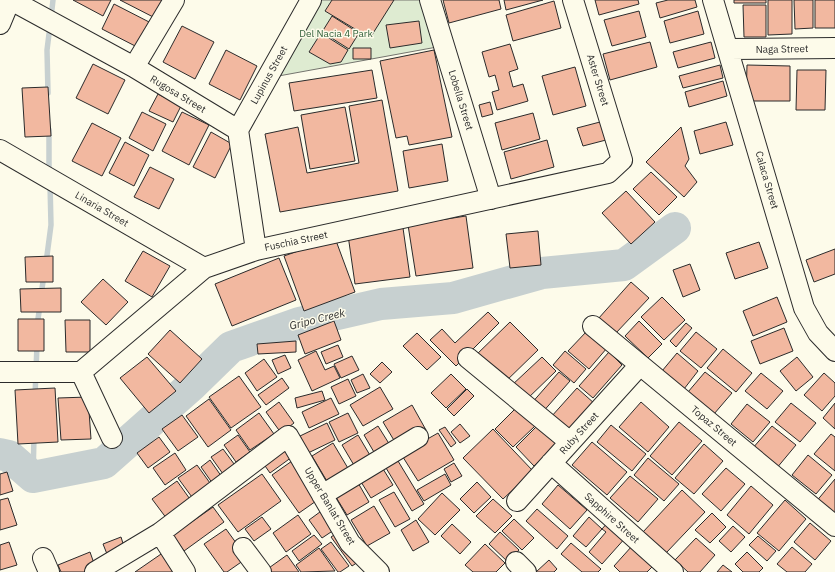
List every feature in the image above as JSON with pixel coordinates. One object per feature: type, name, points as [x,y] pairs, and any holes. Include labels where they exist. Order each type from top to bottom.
[{"type":"street","points":[[0,24],[11,0]]},
{"type":"street","name":"Rugosa Street","points":[[11,0],[134,67],[238,130]]},
{"type":"street","points":[[134,67],[174,0]]},
{"type":"street","name":"Lupinus Street","points":[[238,130],[311,0]]},
{"type":"street","name":"Lobella Street","points":[[430,0],[491,200]]},
{"type":"street","name":"Aster Street","points":[[573,0],[622,160]]},
{"type":"street","name":"Calaca Street","points":[[714,0],[804,308],[818,333],[835,352]]},
{"type":"street","name":"Naga Street","points":[[729,49],[835,48]]},
{"type":"street","points":[[238,130],[256,250]]},
{"type":"street","name":"Linaria Street","points":[[0,150],[204,268]]},
{"type":"street","name":"Fuschia Street","points":[[81,372],[204,268],[256,250],[491,200],[608,173],[622,160]]},
{"type":"street","name":"Topaz Street","points":[[593,326],[835,526]]},
{"type":"street","points":[[468,358],[570,442]]},
{"type":"street","name":"Ruby Street","points":[[517,501],[640,365]]},
{"type":"street","points":[[0,372],[81,372],[112,438]]},
{"type":"street","name":"Upper Banlat Street","points":[[160,533],[288,436],[350,543],[379,572]]},
{"type":"street","points":[[322,495],[418,438]]},
{"type":"street","name":"Sapphire Street","points":[[551,463],[673,572]]},
{"type":"street","points":[[95,572],[160,533],[185,572]]},
{"type":"street","points":[[242,548],[261,572]]},
{"type":"green space","name":"Del Nacia 4 Park","points":[[316,0],[424,0],[437,47],[273,77]]},
{"type":"building","points":[[73,0],[111,0],[103,16]]},
{"type":"building","points":[[120,0],[169,0],[159,20]]},
{"type":"building","points":[[332,0],[394,0],[370,38],[325,11]]},
{"type":"building","points":[[443,0],[499,0],[501,9],[449,23]]},
{"type":"building","points":[[504,0],[543,0],[506,10]]},
{"type":"building","points":[[595,0],[638,0],[639,4],[599,15]]},
{"type":"building","points":[[668,0],[695,0],[697,7],[660,18],[656,3]]},
{"type":"building","points":[[734,0],[766,0],[766,3],[734,3]]},
{"type":"building","points":[[768,0],[792,0],[792,34],[768,35]]},
{"type":"building","points":[[794,0],[813,0],[813,28],[795,29]]},
{"type":"building","points":[[815,0],[835,0],[835,28],[815,28]]},
{"type":"building","points":[[554,1],[561,28],[513,41],[506,15]]},
{"type":"building","points":[[114,4],[153,24],[141,49],[102,29]]},
{"type":"building","points":[[743,5],[766,5],[766,37],[744,37]]},
{"type":"building","points":[[639,11],[646,37],[612,46],[604,20]]},
{"type":"building","points":[[698,11],[704,34],[670,43],[664,21]]},
{"type":"building","points":[[332,16],[359,33],[349,49],[322,32]]},
{"type":"building","points":[[419,21],[422,43],[390,48],[386,25]]},
{"type":"building","points":[[182,26],[214,42],[195,79],[163,62]]},
{"type":"building","points":[[321,33],[348,50],[341,62],[330,64],[309,52]]},
{"type":"building","points":[[650,42],[657,67],[610,80],[603,54]]},
{"type":"building","points":[[711,42],[715,58],[678,68],[673,52]]},
{"type":"building","points":[[510,44],[518,69],[509,72],[513,87],[523,84],[528,101],[497,110],[492,92],[499,90],[495,75],[489,77],[482,52]]},
{"type":"building","points":[[353,48],[371,48],[371,59],[353,59]]},
{"type":"building","points":[[226,50],[257,66],[240,100],[209,84]]},
{"type":"building","points":[[434,50],[452,137],[409,145],[407,136],[396,138],[380,61]]},
{"type":"building","points":[[93,64],[125,80],[108,114],[76,98]]},
{"type":"building","points":[[720,65],[723,78],[683,88],[679,76]]},
{"type":"building","points":[[747,65],[790,66],[790,101],[746,101]]},
{"type":"building","points":[[575,67],[586,106],[553,115],[542,76]]},
{"type":"building","points":[[372,70],[377,98],[294,111],[289,83]]},
{"type":"building","points":[[797,70],[826,70],[825,110],[796,110]]},
{"type":"building","points":[[723,81],[727,96],[689,107],[685,92]]},
{"type":"building","points":[[48,87],[51,136],[25,137],[22,88]]},
{"type":"building","points":[[158,94],[181,106],[173,122],[149,111]]},
{"type":"building","points":[[382,100],[398,191],[280,212],[265,134],[298,127],[307,173],[359,163],[349,106]]},
{"type":"building","points":[[490,102],[493,114],[482,117],[479,105]]},
{"type":"building","points":[[345,107],[355,161],[310,169],[301,115]]},
{"type":"building","points":[[142,112],[166,124],[153,151],[129,138]]},
{"type":"building","points":[[182,112],[209,125],[189,165],[162,151]]},
{"type":"building","points":[[533,113],[540,139],[502,150],[495,123]]},
{"type":"building","points":[[600,122],[606,140],[583,146],[577,128]]},
{"type":"building","points":[[726,122],[733,145],[700,154],[694,131]]},
{"type":"building","points":[[92,123],[121,138],[102,176],[72,161]]},
{"type":"building","points":[[681,127],[689,159],[685,166],[697,182],[684,197],[646,162]]},
{"type":"building","points":[[211,132],[232,144],[215,178],[193,167]]},
{"type":"building","points":[[547,140],[554,167],[511,179],[504,152]]},
{"type":"building","points":[[125,142],[149,155],[134,186],[109,173]]},
{"type":"building","points":[[442,144],[448,181],[409,188],[403,151]]},
{"type":"building","points":[[150,167],[174,179],[159,209],[134,197]]},
{"type":"building","points":[[651,172],[677,197],[659,215],[633,189]]},
{"type":"building","points":[[626,191],[655,222],[631,244],[602,213]]},
{"type":"building","points":[[466,216],[473,268],[416,276],[408,225]]},
{"type":"building","points":[[403,228],[410,277],[355,284],[348,235]]},
{"type":"building","points":[[538,231],[541,265],[510,268],[506,234]]},
{"type":"building","points":[[335,238],[355,292],[304,311],[284,256]]},
{"type":"building","points":[[759,242],[768,268],[735,279],[726,253]]},
{"type":"building","points":[[835,249],[835,274],[814,282],[806,260]]},
{"type":"building","points":[[143,251],[170,266],[152,297],[125,281]]},
{"type":"building","points":[[53,256],[53,282],[26,282],[25,257]]},
{"type":"building","points":[[279,258],[296,300],[232,326],[215,284]]},
{"type":"building","points":[[690,264],[700,290],[683,297],[673,270]]},
{"type":"building","points":[[103,279],[128,302],[106,325],[81,302]]},
{"type":"building","points":[[631,282],[649,298],[615,334],[598,319]]},
{"type":"building","points":[[61,288],[61,312],[21,312],[20,289]]},
{"type":"building","points":[[662,297],[685,320],[664,340],[641,317]]},
{"type":"building","points":[[777,297],[787,322],[753,336],[743,311]]},
{"type":"building","points":[[488,312],[499,323],[456,366],[430,340],[442,329],[455,343]]},
{"type":"building","points":[[18,319],[44,319],[44,351],[18,351]]},
{"type":"building","points":[[65,320],[90,320],[90,352],[66,352]]},
{"type":"building","points":[[334,321],[341,340],[305,354],[298,335]]},
{"type":"building","points":[[639,321],[662,344],[648,358],[625,336]]},
{"type":"building","points":[[510,322],[538,350],[501,386],[474,357]]},
{"type":"building","points":[[686,323],[692,328],[676,347],[670,341]]},
{"type":"building","points":[[784,328],[793,351],[760,364],[751,341]]},
{"type":"building","points":[[170,330],[202,359],[180,383],[148,354]]},
{"type":"building","points":[[587,331],[607,348],[589,369],[568,351]]},
{"type":"building","points":[[696,332],[717,349],[701,368],[680,351]]},
{"type":"building","points":[[417,333],[441,357],[427,370],[403,346]]},
{"type":"building","points":[[296,341],[296,352],[258,354],[257,344]]},
{"type":"building","points":[[338,345],[343,357],[326,364],[321,352]]},
{"type":"building","points":[[723,349],[752,373],[736,392],[707,368]]},
{"type":"building","points":[[316,351],[325,370],[334,366],[340,378],[312,391],[298,360]]},
{"type":"building","points":[[565,351],[586,369],[574,383],[553,365]]},
{"type":"building","points":[[609,352],[622,365],[593,398],[579,386]]},
{"type":"building","points":[[677,353],[698,371],[684,389],[662,371]]},
{"type":"building","points":[[285,355],[291,368],[278,374],[272,360]]},
{"type":"building","points":[[352,356],[359,370],[341,378],[334,364]]},
{"type":"building","points":[[147,357],[176,391],[149,413],[120,378]]},
{"type":"building","points":[[542,357],[556,371],[525,401],[511,386]]},
{"type":"building","points":[[797,357],[813,377],[796,391],[780,371]]},
{"type":"building","points":[[264,359],[277,377],[257,391],[245,373]]},
{"type":"building","points":[[382,362],[392,372],[380,383],[370,374]]},
{"type":"building","points":[[559,372],[570,381],[541,414],[530,405]]},
{"type":"building","points":[[705,372],[732,393],[714,414],[688,392]]},
{"type":"building","points":[[761,373],[783,391],[767,409],[745,391]]},
{"type":"building","points":[[824,373],[835,383],[835,396],[822,411],[804,395]]},
{"type":"building","points":[[363,374],[370,388],[357,393],[351,380]]},
{"type":"building","points":[[451,374],[466,389],[446,408],[431,393]]},
{"type":"building","points":[[239,376],[261,407],[231,428],[209,397]]},
{"type":"building","points":[[282,378],[289,388],[266,405],[258,395]]},
{"type":"building","points":[[348,379],[356,396],[339,404],[331,387]]},
{"type":"building","points":[[380,387],[393,409],[363,426],[350,405]]},
{"type":"building","points":[[55,388],[58,442],[18,444],[15,390]]},
{"type":"building","points":[[577,388],[595,404],[569,433],[551,417]]},
{"type":"building","points":[[467,389],[474,396],[454,416],[447,409]]},
{"type":"building","points":[[322,391],[325,400],[297,408],[295,398]]},
{"type":"building","points":[[88,397],[91,439],[61,440],[58,398]]},
{"type":"building","points":[[331,398],[339,414],[309,428],[302,412]]},
{"type":"building","points":[[209,399],[231,430],[208,447],[186,416]]},
{"type":"building","points":[[279,402],[294,423],[281,433],[266,412]]},
{"type":"building","points":[[641,402],[669,427],[648,452],[619,427]]},
{"type":"building","points":[[791,403],[816,423],[800,442],[775,422]]},
{"type":"building","points":[[835,403],[835,429],[823,418]]},
{"type":"building","points":[[747,404],[770,422],[753,442],[731,424]]},
{"type":"building","points":[[412,405],[426,430],[398,447],[383,422]]},
{"type":"building","points":[[517,407],[535,426],[513,447],[495,429]]},
{"type":"building","points":[[259,413],[274,434],[250,450],[236,430]]},
{"type":"building","points":[[348,413],[358,433],[339,442],[329,422]]},
{"type":"building","points":[[182,415],[198,437],[178,451],[162,429]]},
{"type":"building","points":[[541,422],[559,441],[534,466],[516,447]]},
{"type":"building","points":[[679,422],[702,441],[672,475],[650,456]]},
{"type":"building","points":[[327,423],[335,440],[308,453],[300,436]]},
{"type":"building","points":[[460,424],[470,436],[460,443],[451,432]]},
{"type":"building","points":[[611,425],[646,454],[632,471],[597,442]]},
{"type":"building","points":[[378,426],[393,450],[378,459],[364,435]]},
{"type":"building","points":[[772,426],[796,445],[776,469],[752,449]]},
{"type":"building","points":[[445,427],[456,443],[451,447],[439,430]]},
{"type":"building","points":[[493,429],[533,471],[503,499],[463,458]]},
{"type":"building","points":[[438,433],[454,460],[418,481],[401,454]]},
{"type":"building","points":[[831,434],[835,437],[835,471],[814,454]]},
{"type":"building","points":[[238,435],[250,452],[236,462],[224,445]]},
{"type":"building","points":[[358,435],[374,462],[358,472],[342,445]]},
{"type":"building","points":[[159,437],[170,452],[148,468],[137,453]]},
{"type":"building","points":[[592,442],[627,472],[607,495],[572,465]]},
{"type":"building","points":[[333,443],[352,475],[331,488],[312,456]]},
{"type":"building","points":[[704,444],[723,461],[694,494],[675,478]]},
{"type":"building","points":[[286,448],[292,457],[270,473],[263,463]]},
{"type":"building","points":[[223,449],[240,472],[228,481],[211,457]]},
{"type":"building","points":[[175,453],[186,470],[165,485],[153,468]]},
{"type":"building","points":[[808,455],[832,475],[816,494],[792,475]]},
{"type":"building","points":[[395,456],[424,504],[412,511],[383,463]]},
{"type":"building","points":[[648,458],[679,484],[664,501],[634,475]]},
{"type":"building","points":[[210,460],[224,480],[215,487],[201,467]]},
{"type":"building","points":[[292,461],[319,499],[299,513],[272,475]]},
{"type":"building","points":[[454,463],[462,476],[451,482],[444,469]]},
{"type":"building","points":[[380,464],[393,485],[371,498],[358,477]]},
{"type":"building","points":[[197,465],[215,490],[197,504],[178,478]]},
{"type":"building","points":[[726,468],[745,484],[721,511],[702,494]]},
{"type":"building","points":[[7,472],[13,491],[0,495],[0,474]]},
{"type":"building","points":[[262,474],[281,501],[238,532],[218,505]]},
{"type":"building","points":[[445,474],[451,485],[424,501],[417,490]]},
{"type":"building","points":[[630,476],[658,499],[638,522],[610,498]]},
{"type":"building","points":[[835,479],[835,519],[815,503]]},
{"type":"building","points":[[177,481],[192,502],[167,519],[152,499]]},
{"type":"building","points":[[357,481],[369,502],[347,515],[334,494]]},
{"type":"building","points":[[477,482],[491,497],[474,513],[460,499]]},
{"type":"building","points":[[558,485],[587,510],[570,529],[542,504]]},
{"type":"building","points":[[751,486],[773,505],[749,534],[727,515]]},
{"type":"building","points":[[682,490],[705,512],[666,553],[643,532]]},
{"type":"building","points":[[394,492],[410,519],[395,527],[379,500]]},
{"type":"building","points":[[442,493],[460,510],[435,535],[418,519]]},
{"type":"building","points":[[8,498],[17,525],[0,530],[0,500]]},
{"type":"building","points":[[493,499],[512,516],[495,533],[476,516]]},
{"type":"building","points":[[785,500],[806,519],[779,551],[757,533]]},
{"type":"building","points":[[374,506],[390,533],[367,546],[351,520]]},
{"type":"building","points":[[213,507],[224,522],[184,551],[173,535]]},
{"type":"building","points":[[324,509],[337,528],[322,538],[309,520]]},
{"type":"building","points":[[537,509],[568,536],[557,549],[526,521]]},
{"type":"building","points":[[712,513],[726,527],[710,543],[695,530]]},
{"type":"building","points":[[298,515],[311,534],[286,552],[273,533]]},
{"type":"building","points":[[262,517],[271,529],[254,541],[245,529]]},
{"type":"building","points":[[589,517],[602,529],[586,547],[573,536]]},
{"type":"building","points":[[514,519],[534,538],[522,550],[502,531]]},
{"type":"building","points":[[416,520],[429,542],[413,551],[401,530]]},
{"type":"building","points":[[609,521],[627,536],[602,564],[589,552],[606,532],[602,529]]},
{"type":"building","points":[[810,523],[831,541],[815,560],[794,542]]},
{"type":"building","points":[[452,524],[471,542],[460,554],[441,536]]},
{"type":"building","points":[[733,526],[745,537],[731,552],[719,541]]},
{"type":"building","points":[[226,529],[247,558],[227,572],[224,572],[204,544]]},
{"type":"building","points":[[340,531],[361,560],[352,566],[331,537]]},
{"type":"building","points":[[500,532],[519,550],[508,562],[489,544]]},
{"type":"building","points":[[314,535],[322,544],[299,561],[292,551]]},
{"type":"building","points":[[758,536],[776,551],[767,561],[749,545]]},
{"type":"building","points":[[121,537],[126,553],[109,559],[103,544]]},
{"type":"building","points":[[696,538],[715,555],[700,572],[688,572],[675,560]]},
{"type":"building","points":[[9,542],[17,565],[0,570],[0,545]]},
{"type":"building","points":[[331,542],[349,566],[340,572],[338,572],[321,549]]},
{"type":"building","points":[[571,543],[601,569],[598,572],[582,572],[561,554]]},
{"type":"building","points":[[485,544],[505,563],[496,572],[473,572],[465,565]]},
{"type":"building","points":[[632,546],[654,565],[647,572],[620,572],[614,566]]},
{"type":"building","points":[[792,547],[812,564],[805,572],[787,572],[777,564]]},
{"type":"building","points":[[319,548],[335,571],[301,572],[296,565]]},
{"type":"building","points":[[90,552],[96,569],[90,572],[61,572],[58,565]]},
{"type":"building","points":[[164,552],[178,572],[135,572]]},
{"type":"building","points":[[747,552],[763,568],[759,572],[743,572],[735,564]]},
{"type":"building","points":[[287,555],[299,572],[268,572],[266,570]]},
{"type":"building","points":[[549,560],[557,569],[554,572],[536,572]]},
{"type":"building","points":[[723,565],[732,572],[717,572]]},
{"type":"waterway","points":[[51,18],[53,0]]},
{"type":"waterway","points":[[48,93],[47,50],[50,26]]},
{"type":"waterway","points":[[49,130],[49,173]]},
{"type":"waterway","points":[[46,263],[51,225],[50,184]]},
{"type":"waterway","name":"Gripo Creek","points":[[0,454],[9,456],[33,477],[104,463],[191,386],[231,347],[299,323],[381,304],[453,298],[542,273],[624,265],[675,228]]},
{"type":"waterway","points":[[41,295],[44,275]]},
{"type":"waterway","points":[[37,326],[40,305]]},
{"type":"waterway","points":[[35,396],[37,345]]},
{"type":"waterway","points":[[33,477],[34,437]]}]
